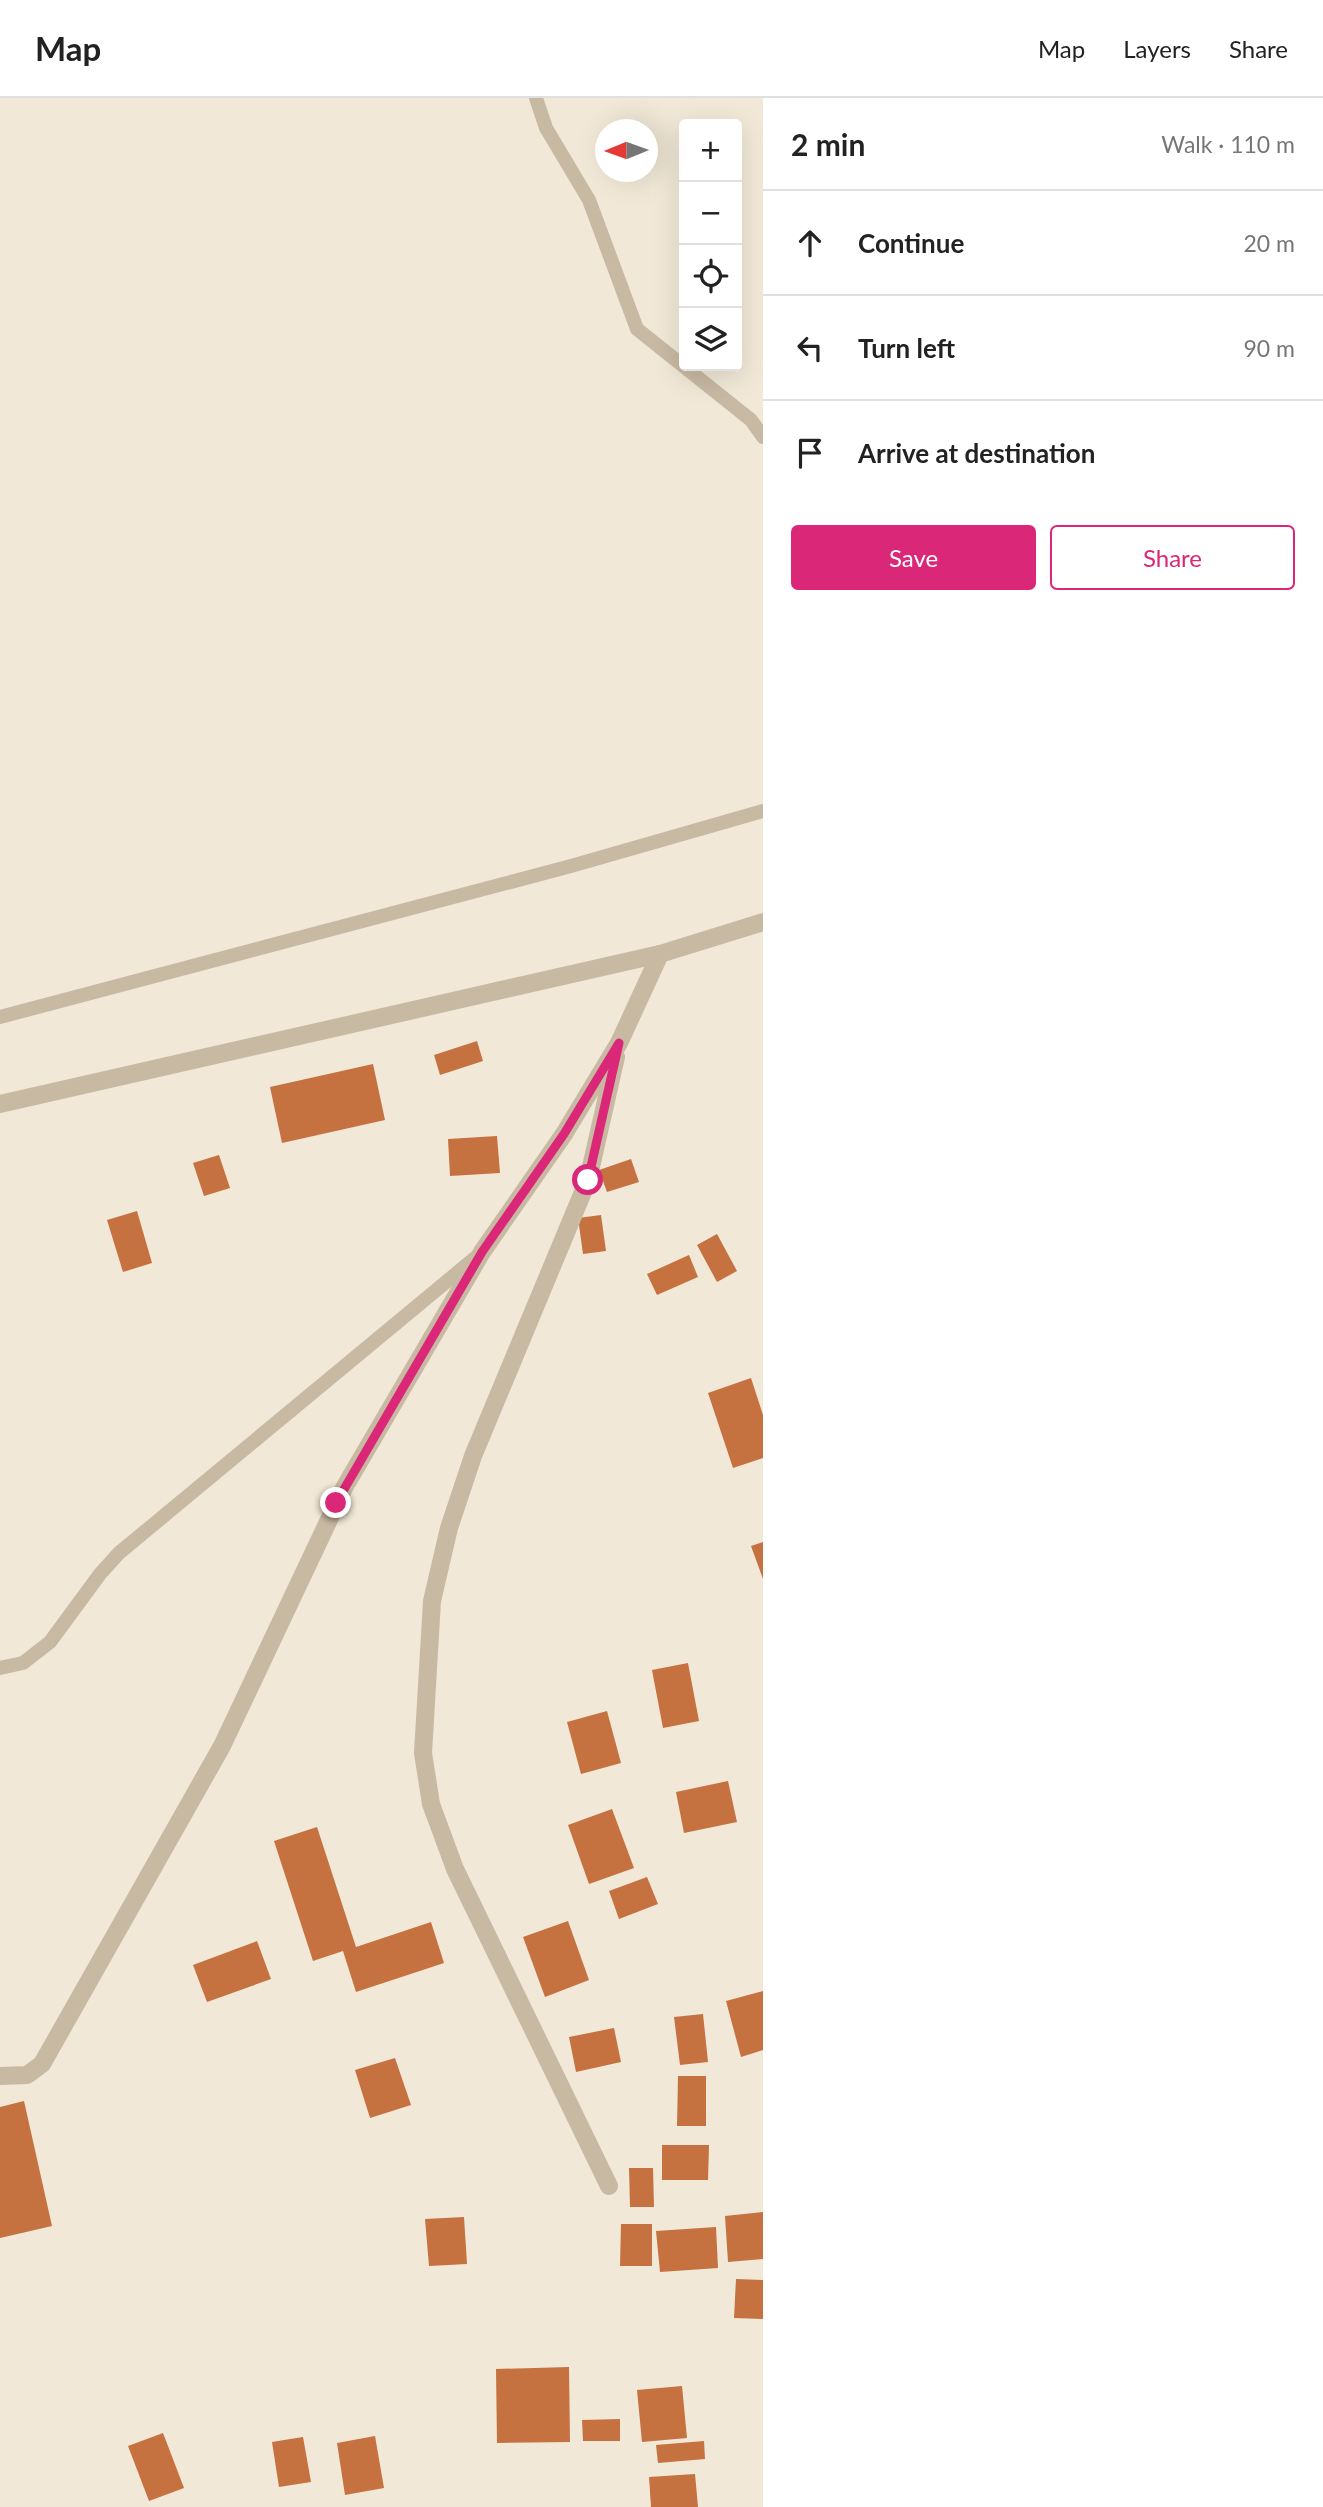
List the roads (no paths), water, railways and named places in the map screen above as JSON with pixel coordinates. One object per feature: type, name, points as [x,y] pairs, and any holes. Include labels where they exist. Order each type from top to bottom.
[{"type":"street","points":[[0,1104],[660,954],[763,922]]},
{"type":"street","points":[[0,2076],[27,2075],[42,2064],[222,1746],[344,1488],[482,1252],[564,1134],[619,1043],[660,954]]},
{"type":"street","points":[[609,2186],[455,1869],[431,1804],[424,1753],[432,1601],[449,1528],[473,1456],[588,1180],[619,1043]]},
{"type":"lane","points":[[536,98],[546,128],[589,200],[637,329],[751,420],[763,437]]},
{"type":"lane","points":[[0,1017],[557,870],[763,811]]},
{"type":"lane","points":[[0,1668],[23,1663],[50,1642],[100,1574],[119,1553],[482,1252]]}]
